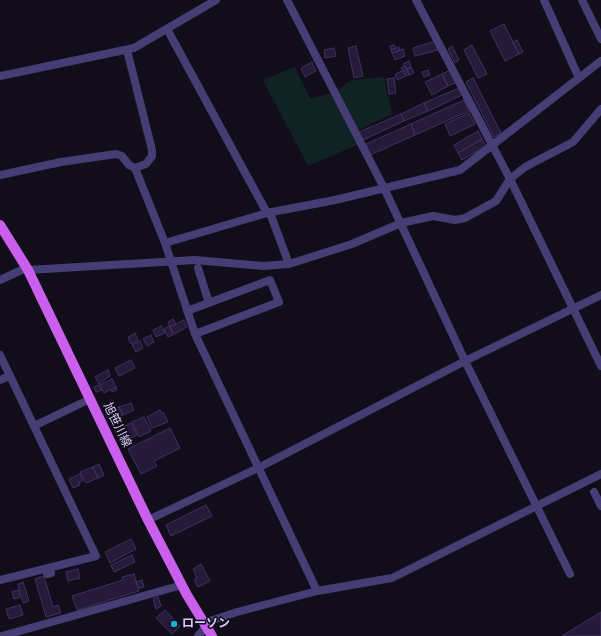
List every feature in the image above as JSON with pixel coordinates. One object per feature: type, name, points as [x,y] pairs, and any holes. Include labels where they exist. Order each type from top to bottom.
[{"type":"main road","name":"旭笹川線","points":[[0,225],[27,269],[148,520],[182,585],[212,636]]},
{"type":"street","points":[[0,76],[134,48],[216,0]]},
{"type":"street","points":[[287,0],[402,223],[465,361],[538,505],[570,574]]},
{"type":"street","points":[[416,0],[493,145],[574,308],[601,366]]},
{"type":"street","points":[[544,0],[579,78]]},
{"type":"street","points":[[582,0],[601,39]]},
{"type":"street","points":[[167,29],[269,213],[289,264]]},
{"type":"street","points":[[128,50],[153,153],[146,164],[135,168]]},
{"type":"street","points":[[165,243],[269,213],[460,170],[601,61]]},
{"type":"street","points":[[0,280],[27,269],[171,261],[195,260],[263,266],[289,264],[352,244],[402,223],[433,216],[454,220],[465,218],[496,201],[510,179],[525,167],[573,142],[601,109]]},
{"type":"street","points":[[0,175],[62,162],[116,154],[122,156],[129,165],[135,168],[165,243],[195,334],[317,591]]},
{"type":"street","points":[[198,268],[209,303]]},
{"type":"street","points":[[187,311],[270,280],[279,302],[195,334]]},
{"type":"street","points":[[148,520],[258,468],[465,361],[601,295]]},
{"type":"street","points":[[0,355],[96,556],[48,571],[0,580]]},
{"type":"street","points":[[0,380],[10,376]]},
{"type":"street","points":[[34,426],[90,399]]},
{"type":"street","points":[[198,636],[205,625],[237,612],[317,591],[392,578],[601,474]]},
{"type":"street","points":[[594,492],[601,506]]},
{"type":"street","points":[[2,636],[182,585]]},
{"type":"shaded area","points":[[295,67],[310,99],[331,93],[359,144],[308,166],[263,80]]},
{"type":"shaded area","points":[[384,77],[392,114],[358,130],[337,90],[351,80]]},
{"type":"building","points":[[504,24],[519,54],[505,61],[490,31]]},
{"type":"building","points":[[517,40],[523,52],[519,54],[513,42]]},
{"type":"building","points":[[435,41],[438,50],[415,56],[413,48]]},
{"type":"building","points":[[394,45],[396,48],[391,50],[390,46]]},
{"type":"building","points":[[472,45],[487,74],[478,78],[464,50]]},
{"type":"building","points":[[356,46],[363,76],[354,78],[348,48]]},
{"type":"building","points":[[452,46],[459,60],[455,63],[448,49]]},
{"type":"building","points":[[399,47],[400,50],[392,53],[391,50]]},
{"type":"building","points":[[334,48],[336,56],[325,58],[324,50]]},
{"type":"building","points":[[403,49],[405,56],[395,60],[392,53]]},
{"type":"building","points":[[409,61],[411,67],[407,69],[403,64]]},
{"type":"building","points":[[312,62],[316,71],[305,77],[301,68]]},
{"type":"building","points":[[405,66],[409,75],[406,76],[401,68]]},
{"type":"building","points":[[411,67],[414,73],[409,75],[407,69]]},
{"type":"building","points":[[452,69],[458,82],[448,86],[442,74]]},
{"type":"building","points":[[404,70],[406,76],[397,80],[395,74]]},
{"type":"building","points":[[428,70],[430,75],[424,77],[422,72]]},
{"type":"building","points":[[442,74],[448,86],[432,95],[425,82]]},
{"type":"building","points":[[394,78],[396,93],[389,94],[387,79]]},
{"type":"building","points":[[473,78],[501,133],[494,137],[466,82]]},
{"type":"building","points":[[459,88],[462,95],[428,111],[424,103]]},
{"type":"building","points":[[464,100],[469,111],[415,135],[411,124]]},
{"type":"building","points":[[424,103],[428,111],[404,121],[401,114]]},
{"type":"building","points":[[469,113],[475,124],[450,136],[445,124]]},
{"type":"building","points":[[401,114],[404,121],[363,140],[359,132]]},
{"type":"building","points":[[411,124],[415,135],[370,155],[366,144]]},
{"type":"building","points":[[478,131],[482,139],[458,153],[454,145]]},
{"type":"building","points":[[482,139],[486,146],[462,160],[458,153]]},
{"type":"building","points":[[173,319],[176,324],[170,327],[168,322]]},
{"type":"building","points":[[184,320],[187,327],[174,334],[170,327]]},
{"type":"building","points":[[161,326],[165,333],[156,337],[153,330]]},
{"type":"building","points":[[169,326],[173,335],[168,337],[164,329]]},
{"type":"building","points":[[135,333],[138,340],[131,344],[128,337]]},
{"type":"building","points":[[151,335],[154,342],[147,346],[143,339]]},
{"type":"building","points":[[140,341],[143,348],[136,352],[132,345]]},
{"type":"building","points":[[131,360],[135,368],[119,376],[115,368]]},
{"type":"building","points":[[108,370],[110,376],[99,384],[95,377]]},
{"type":"building","points":[[112,379],[116,387],[104,393],[100,385]]},
{"type":"building","points":[[99,385],[102,390],[96,392],[94,387]]},
{"type":"building","points":[[116,387],[117,390],[112,392],[111,390]]},
{"type":"building","points":[[131,403],[134,410],[123,415],[119,407]]},
{"type":"building","points":[[119,407],[123,415],[120,417],[121,420],[111,423],[106,414]]},
{"type":"building","points":[[160,410],[161,413],[163,412],[168,422],[152,428],[147,417]]},
{"type":"building","points":[[144,417],[151,431],[139,437],[132,422]]},
{"type":"building","points":[[131,423],[137,435],[121,443],[115,431]]},
{"type":"building","points":[[170,428],[180,448],[154,461],[157,466],[141,474],[128,449]]},
{"type":"building","points":[[99,464],[104,475],[98,478],[93,467]]},
{"type":"building","points":[[93,467],[98,478],[86,483],[80,472]]},
{"type":"building","points":[[80,474],[83,481],[79,482],[80,485],[73,488],[69,479]]},
{"type":"building","points":[[206,505],[212,516],[171,536],[166,525]]},
{"type":"building","points":[[131,539],[136,549],[110,563],[105,552]]},
{"type":"building","points":[[132,555],[135,562],[114,572],[111,565]]},
{"type":"building","points":[[201,564],[210,581],[198,587],[194,580],[197,578],[193,569]]},
{"type":"building","points":[[78,569],[80,578],[68,581],[66,572]]},
{"type":"building","points":[[134,574],[139,591],[77,610],[72,596],[123,580],[122,577]]},
{"type":"building","points":[[44,576],[53,607],[58,605],[61,613],[46,617],[35,579]]},
{"type":"building","points":[[142,580],[144,587],[138,588],[136,582]]},
{"type":"building","points":[[23,582],[29,601],[23,603],[18,584]]},
{"type":"building","points":[[18,590],[20,597],[14,599],[12,592]]},
{"type":"building","points":[[158,597],[161,606],[156,609],[153,599]]},
{"type":"building","points":[[20,605],[23,615],[9,619],[6,609]]},
{"type":"building","points":[[165,610],[180,626],[172,634],[156,618]]},
{"type":"building","points":[[601,612],[601,636],[562,636]]},
{"type":"place","name":"ローソン","points":[[174,624]]}]
